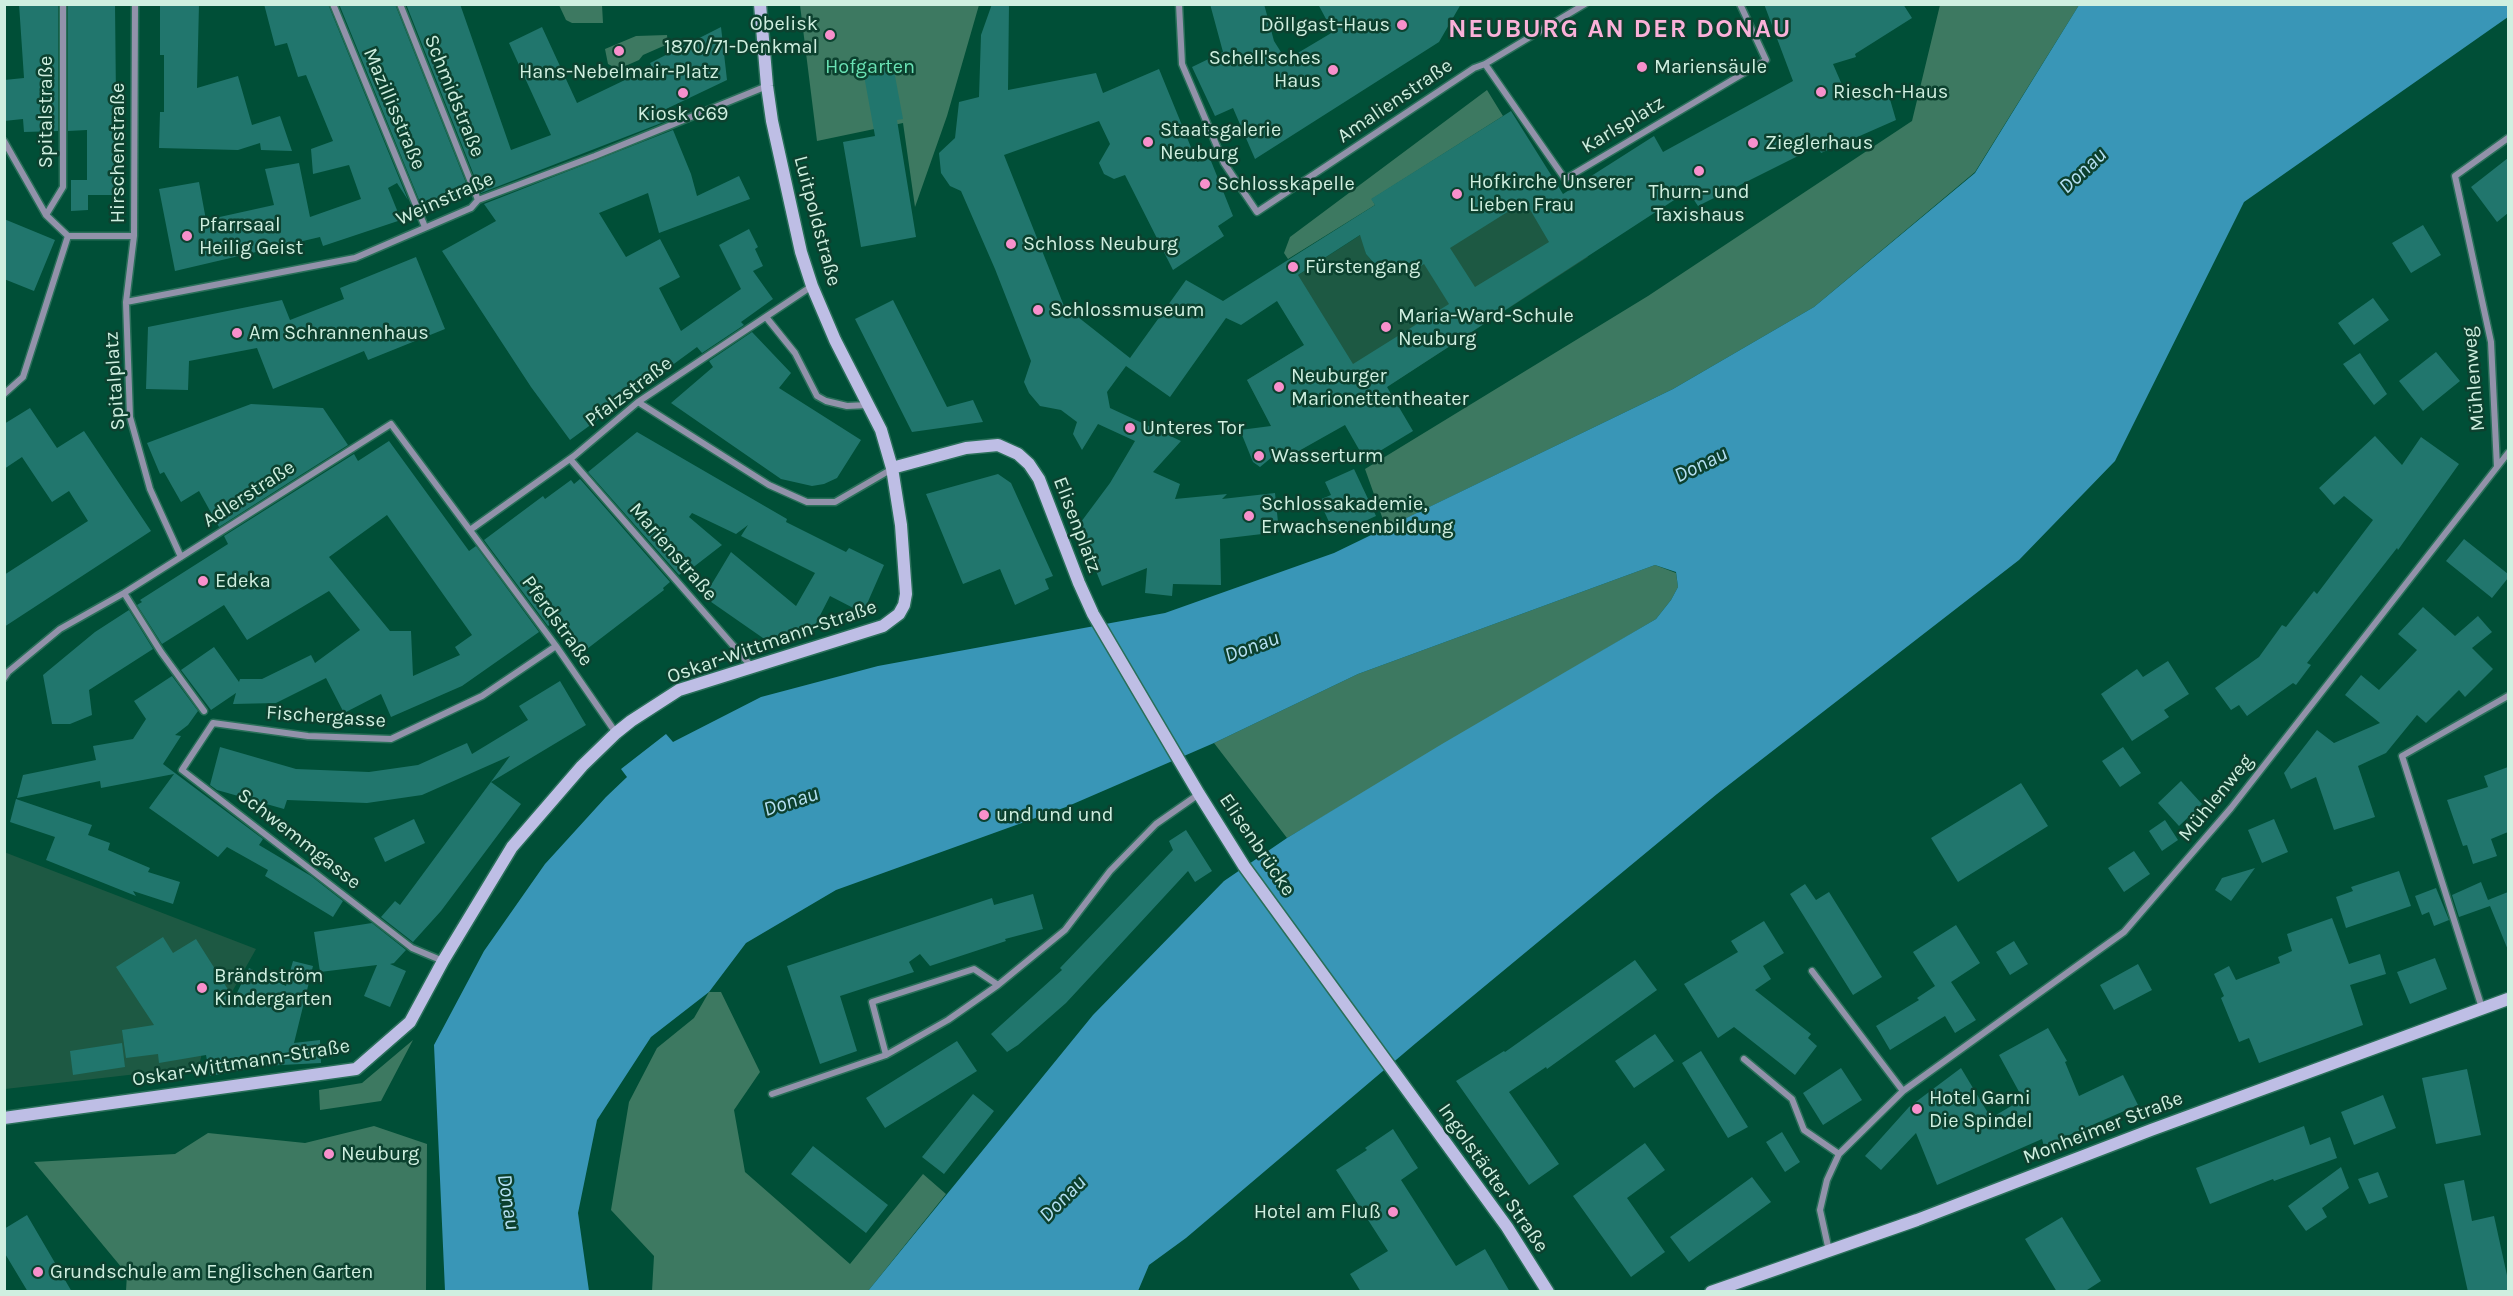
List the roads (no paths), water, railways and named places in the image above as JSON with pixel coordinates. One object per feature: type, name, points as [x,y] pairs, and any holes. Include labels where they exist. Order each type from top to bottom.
[{"type":"main road","name":"Luitpoldstraße","points":[[760,4],[767,86],[786,188],[801,252],[812,286],[835,340],[881,430],[892,468]]},
{"type":"main road","name":"Elisenplatz","points":[[892,468],[966,448],[998,445],[1018,454],[1039,478],[1093,614]]},
{"type":"main road","name":"Oskar-Wittmann-Straße","points":[[4,1118],[356,1069],[410,1022],[443,961],[513,847],[582,766],[616,733],[679,690],[883,626],[899,614],[906,594],[901,525],[892,468]]},
{"type":"main road","name":"Elisenbrücke","points":[[1093,614],[1244,866],[1405,1088]]},
{"type":"main road","name":"Monheimer Straße","points":[[1711,1292],[1917,1220],[2151,1130],[2508,999]]},
{"type":"main road","name":"Ingolstädter Straße","points":[[1405,1088],[1506,1227],[1548,1292]]},
{"type":"street","name":"Spitalstraße","points":[[46,215],[63,187],[63,4]]},
{"type":"street","name":"Hirschenstraße","points":[[126,302],[134,236],[135,4]]},
{"type":"street","name":"Mazillisstraße","points":[[333,4],[425,226]]},
{"type":"street","name":"Schmidstraße","points":[[400,4],[478,200]]},
{"type":"street","name":"Amalienstraße","points":[[1179,4],[1182,64],[1224,163],[1257,212],[1474,68],[1485,64],[1585,4]]},
{"type":"street","name":"Karlsplatz","points":[[1485,64],[1565,179],[1766,60],[1740,4]]},
{"type":"street","name":"Weinstraße","points":[[126,302],[355,258],[471,208],[478,200],[595,156],[767,86]]},
{"type":"street","name":"Mühlenweg","points":[[2497,467],[2491,342],[2455,176],[2508,138]]},
{"type":"street","points":[[4,141],[46,215],[68,236],[134,236]]},
{"type":"street","points":[[4,394],[23,377],[68,236]]},
{"type":"street","name":"Pfalzstraße","points":[[470,530],[570,459],[638,402],[812,286]]},
{"type":"street","name":"Spitalplatz","points":[[126,302],[130,417],[150,489],[181,557]]},
{"type":"street","points":[[766,318],[795,353],[817,396],[826,401],[847,406],[868,405]]},
{"type":"street","points":[[638,402],[769,485],[807,502],[835,502],[892,468]]},
{"type":"street","name":"Adlerstraße","points":[[4,678],[8,672],[60,629],[124,593],[392,424]]},
{"type":"street","name":"Pferdstraße","points":[[392,424],[556,646],[616,733]]},
{"type":"street","name":"Mühlenweg","points":[[1829,1251],[1820,1210],[1827,1180],[1839,1154],[1903,1090],[2124,932],[2231,808],[2508,453]]},
{"type":"street","name":"Marienstraße","points":[[570,459],[751,666]]},
{"type":"street","points":[[124,593],[161,652],[204,711]]},
{"type":"street","name":"Fischergasse","points":[[213,723],[308,736],[392,739],[482,696],[556,646]]},
{"type":"street","points":[[2482,1008],[2402,756],[2508,696]]},
{"type":"street","name":"Schwemmgasse","points":[[213,723],[182,770],[412,948],[443,961]]},
{"type":"street","points":[[772,1094],[886,1054],[948,1020],[998,985],[1065,930],[1110,871],[1156,824],[1199,794]]},
{"type":"street","points":[[886,1054],[872,1002],[974,969],[998,985]]},
{"type":"street","points":[[1812,971],[1903,1090]]},
{"type":"street","points":[[1744,1059],[1792,1099],[1804,1130],[1839,1154]]},
{"type":"water","name":"Donau","points":[[2079,5],[2508,5],[2508,17],[2244,202],[2115,461],[2019,560],[1717,794],[1416,1043],[1186,1238],[1149,1265],[1138,1291],[868,1291],[1093,1015],[1224,881],[1287,838],[1656,619],[1678,587],[1676,572],[1655,565],[1358,674],[1214,743],[1066,807],[836,890],[746,943],[709,992],[651,1037],[597,1120],[578,1213],[589,1291],[445,1291],[434,1045],[484,951],[545,864],[627,777],[621,769],[666,734],[673,742],[761,697],[878,666],[1165,613],[1334,553],[1673,389],[1814,307],[1975,173]]},
{"type":"place","name":"Döllgast-Haus","points":[[1402,25]]},
{"type":"place","name":"Obelisk 1870/71-Denkmal","points":[[830,35]]},
{"type":"place","name":"Hans-Nebelmair-Platz","points":[[619,51]]},
{"type":"place","name":"Mariensäule","points":[[1642,67]]},
{"type":"place","name":"Schell'sches Haus","points":[[1333,70]]},
{"type":"place","name":"Riesch-Haus","points":[[1821,92]]},
{"type":"place","name":"Kiosk C69","points":[[683,93]]},
{"type":"place","name":"Staatsgalerie Neuburg","points":[[1148,142]]},
{"type":"place","name":"Zieglerhaus","points":[[1753,143]]},
{"type":"place","name":"Thurn- und Taxishaus","points":[[1699,171]]},
{"type":"place","name":"Schlosskapelle","points":[[1205,184]]},
{"type":"place","name":"Hofkirche Unserer Lieben Frau","points":[[1457,194]]},
{"type":"place","name":"Pfarrsaal Heilig Geist","points":[[187,236]]},
{"type":"place","name":"Schloss Neuburg","points":[[1011,244]]},
{"type":"place","name":"Fürstengang","points":[[1293,267]]},
{"type":"place","name":"Schlossmuseum","points":[[1038,310]]},
{"type":"place","name":"Maria-Ward-Schule Neuburg","points":[[1386,327]]},
{"type":"place","name":"Am Schrannenhaus","points":[[237,333]]},
{"type":"place","name":"Neuburger Marionettentheater","points":[[1279,387]]},
{"type":"place","name":"Unteres Tor","points":[[1130,428]]},
{"type":"place","name":"Wasserturm","points":[[1259,456]]},
{"type":"place","name":"Schlossakademie, Erwachsenenbildung","points":[[1249,516]]},
{"type":"place","name":"Edeka","points":[[203,581]]},
{"type":"place","name":"und und und","points":[[984,815]]},
{"type":"place","name":"Brändström Kindergarten","points":[[202,988]]},
{"type":"place","name":"Hotel Garni Die Spindel","points":[[1917,1109]]},
{"type":"place","name":"Neuburg","points":[[329,1154]]},
{"type":"place","name":"Hotel am Fluß","points":[[1393,1212]]},
{"type":"place","name":"Grundschule am Englischen Garten","points":[[38,1272]]},
{"type":"district","name":"NEUBURG AN DER DONAU","points":[[1620,30]]},
{"type":"park label","name":"Hofgarten","points":[[870,67]]}]
